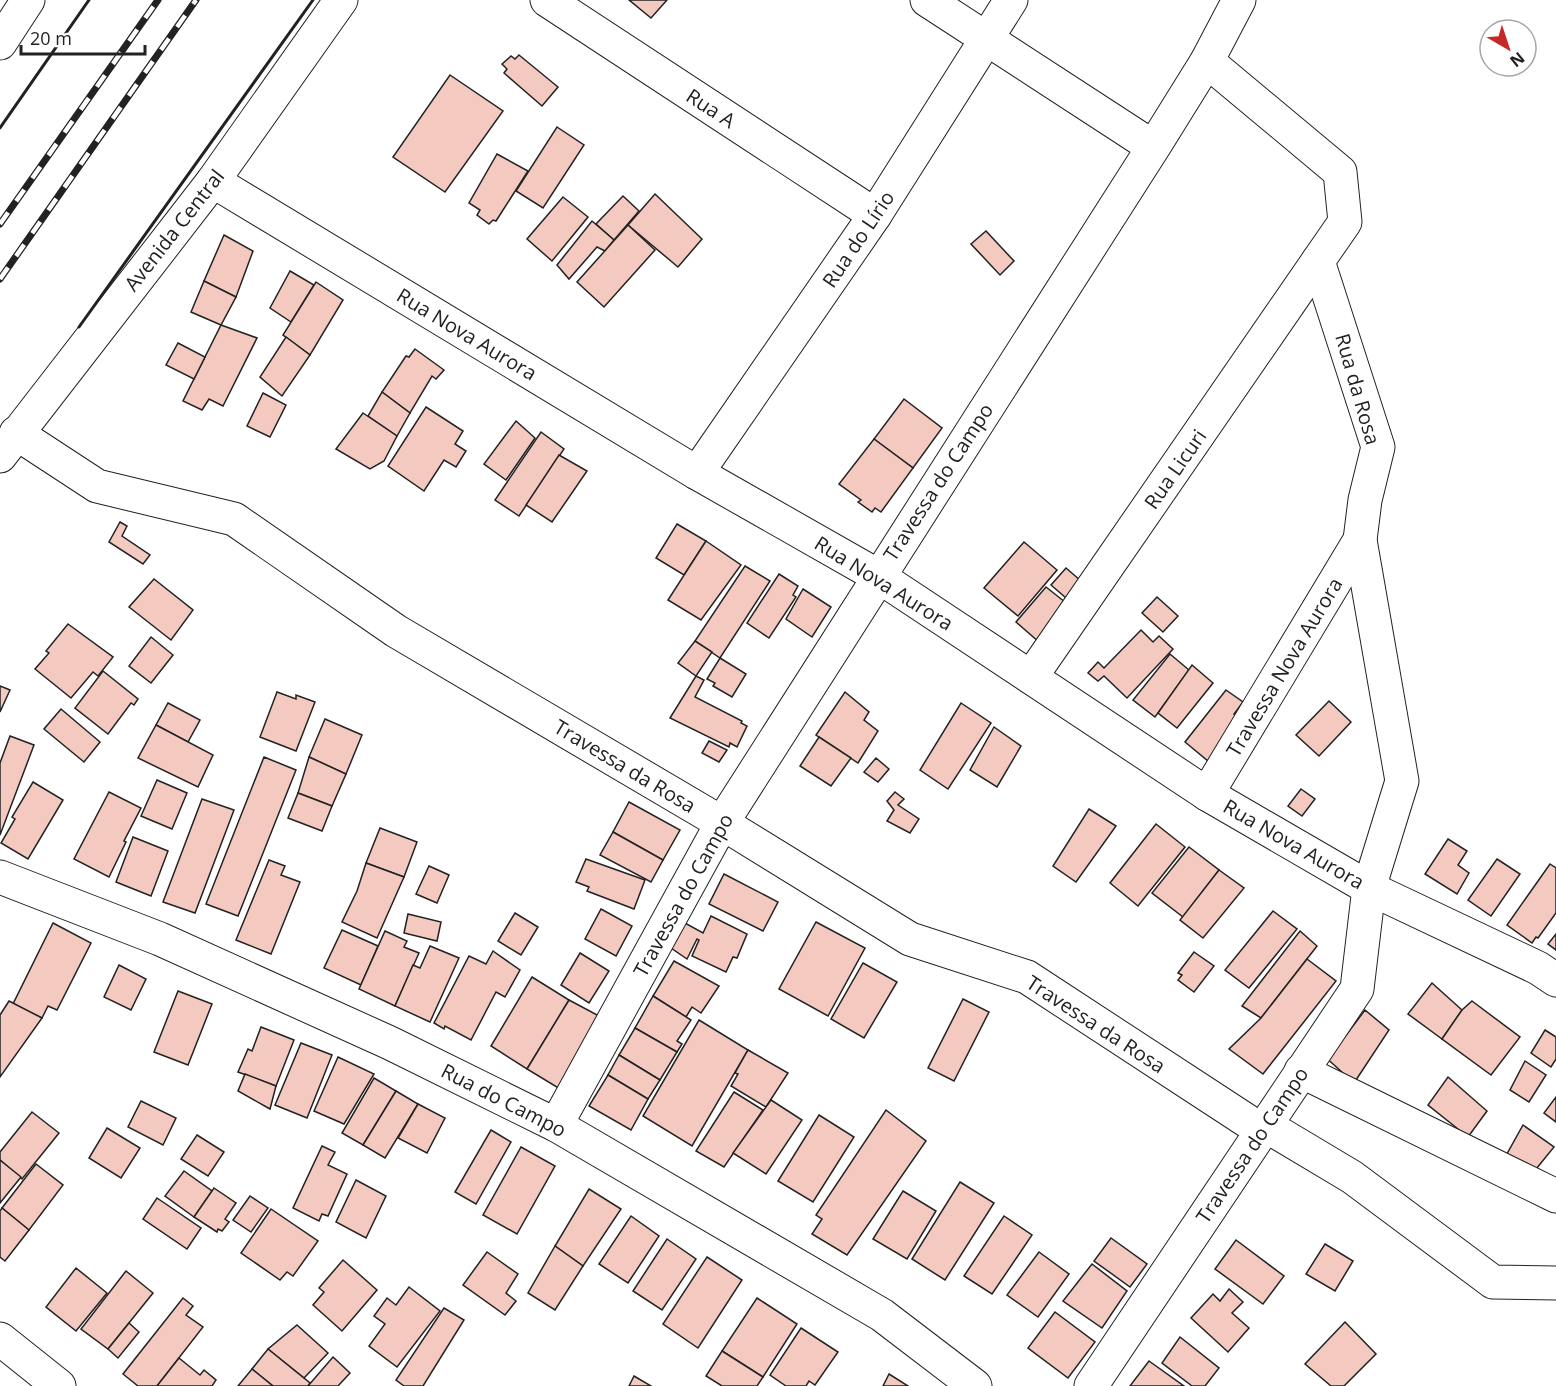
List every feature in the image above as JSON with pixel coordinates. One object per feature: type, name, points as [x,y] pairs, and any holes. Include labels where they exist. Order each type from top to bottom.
[{"type":"street","points":[[0,44],[28,0]]},
{"type":"street","name":"Avenida Central","points":[[8,444],[213,182],[341,0]]},
{"type":"street","name":"Rua A","points":[[547,0],[875,215]]},
{"type":"street","points":[[927,0],[1154,147]]},
{"type":"street","name":"Rua do Lírio","points":[[697,472],[875,215],[1011,0]]},
{"type":"street","name":"Travessa do Campo","points":[[556,1125],[722,823],[1154,147],[1207,60],[1239,0]]},
{"type":"street","points":[[1207,60],[1340,172],[1345,222],[1318,261]]},
{"type":"street","name":"Rua Nova Aurora","points":[[213,182],[697,472],[878,576],[1207,794],[1369,888],[1538,968],[1556,980]]},
{"type":"street","name":"Rua da Rosa","points":[[1318,261],[1378,447],[1365,500],[1360,540],[1402,781],[1369,888]]},
{"type":"street","name":"Rua Licuri","points":[[1031,677],[1318,261]]},
{"type":"street","name":"Travessa da Rosa","points":[[8,444],[97,486],[234,519],[396,631],[722,823],[910,939],[1027,977],[1263,1128],[1352,1177],[1493,1282],[1556,1283]]},
{"type":"street","name":"Travessa Nova Aurora","points":[[1207,794],[1360,540]]},
{"type":"street","name":"Rua do Campo","points":[[0,877],[160,939],[390,1043],[556,1125],[882,1315],[975,1386]]},
{"type":"street","name":"Travessa do Campo","points":[[1091,1386],[1357,988],[1369,888]]},
{"type":"street","points":[[1300,1071],[1556,1196]]},
{"type":"street","points":[[0,1339],[58,1386]]},
{"type":"building","points":[[629,0],[667,0],[651,18]]},
{"type":"building","points":[[519,55],[558,87],[542,106],[504,73],[507,69],[502,64],[511,56],[515,59]]},
{"type":"building","points":[[450,75],[503,111],[445,192],[393,157]]},
{"type":"building","points":[[557,127],[584,145],[543,208],[516,191]]},
{"type":"building","points":[[497,154],[528,171],[496,221],[493,220],[489,224],[477,215],[480,210],[469,203]]},
{"type":"building","points":[[655,194],[702,239],[678,267],[628,225]]},
{"type":"building","points":[[623,196],[639,211],[614,240],[596,224]]},
{"type":"building","points":[[563,197],[588,217],[552,261],[527,239]]},
{"type":"building","points":[[592,221],[614,240],[605,251],[597,247],[569,279],[557,265]]},
{"type":"building","points":[[628,225],[655,250],[604,307],[577,282]]},
{"type":"building","points":[[986,231],[1014,261],[1000,275],[971,244]]},
{"type":"building","points":[[224,235],[253,251],[236,297],[204,281]]},
{"type":"building","points":[[290,271],[314,285],[291,322],[270,308]]},
{"type":"building","points":[[204,281],[236,297],[221,325],[191,312]]},
{"type":"building","points":[[316,282],[343,300],[310,355],[283,335]]},
{"type":"building","points":[[221,325],[257,338],[223,406],[209,399],[202,410],[183,401]]},
{"type":"building","points":[[286,337],[310,355],[282,396],[260,377]]},
{"type":"building","points":[[178,343],[205,357],[194,379],[166,365]]},
{"type":"building","points":[[415,349],[444,370],[436,379],[432,376],[410,413],[382,392],[406,356],[409,357]]},
{"type":"building","points":[[382,392],[410,413],[397,436],[368,416]]},
{"type":"building","points":[[263,393],[286,405],[270,437],[247,426]]},
{"type":"building","points":[[904,399],[942,428],[913,468],[874,439]]},
{"type":"building","points":[[426,407],[463,431],[455,444],[466,451],[456,467],[444,460],[424,491],[388,466]]},
{"type":"building","points":[[363,413],[397,436],[384,461],[370,469],[336,449]]},
{"type":"building","points":[[516,421],[535,438],[506,480],[484,464]]},
{"type":"building","points":[[541,432],[564,449],[519,516],[495,500]]},
{"type":"building","points":[[874,439],[913,468],[881,512],[875,508],[872,512],[858,502],[861,500],[839,484]]},
{"type":"building","points":[[559,455],[587,471],[552,522],[526,505]]},
{"type":"building","points":[[120,522],[127,526],[122,536],[150,555],[143,564],[109,542]]},
{"type":"building","points":[[677,524],[706,541],[684,575],[656,558]]},
{"type":"building","points":[[706,541],[741,565],[701,620],[668,600]]},
{"type":"building","points":[[1024,542],[1057,570],[1018,616],[984,588]]},
{"type":"building","points":[[745,566],[770,581],[720,658],[695,641]]},
{"type":"building","points":[[1066,568],[1088,587],[1073,604],[1051,585]]},
{"type":"building","points":[[779,574],[798,586],[793,595],[796,597],[769,638],[747,623]]},
{"type":"building","points":[[154,579],[193,610],[171,640],[129,607]]},
{"type":"building","points":[[1046,587],[1070,606],[1039,642],[1016,622]]},
{"type":"building","points":[[803,589],[831,607],[812,637],[786,619]]},
{"type":"building","points":[[1157,597],[1178,616],[1163,632],[1142,613]]},
{"type":"building","points":[[68,624],[113,657],[98,676],[93,672],[71,698],[35,669],[49,653],[46,651]]},
{"type":"building","points":[[1141,630],[1153,642],[1159,636],[1173,649],[1127,698],[1104,676],[1098,681],[1088,673],[1098,662],[1104,668]]},
{"type":"building","points":[[151,637],[173,655],[151,683],[129,666]]},
{"type":"building","points":[[695,641],[712,652],[696,676],[678,663]]},
{"type":"building","points":[[1170,654],[1189,670],[1155,717],[1133,700]]},
{"type":"building","points":[[720,658],[746,674],[732,697],[713,686],[715,683],[707,679]]},
{"type":"building","points":[[1192,665],[1213,683],[1177,728],[1158,713]]},
{"type":"building","points":[[103,671],[138,699],[134,705],[131,703],[108,734],[75,708]]},
{"type":"building","points":[[696,676],[704,680],[695,697],[742,721],[741,723],[747,726],[737,747],[730,743],[729,747],[670,718]]},
{"type":"building","points":[[0,686],[10,690],[0,712]]},
{"type":"building","points":[[1226,690],[1243,702],[1234,714],[1248,725],[1214,766],[1185,742]]},
{"type":"building","points":[[277,692],[296,699],[296,695],[315,702],[296,751],[260,737]]},
{"type":"building","points":[[845,692],[869,712],[864,720],[878,731],[858,763],[816,735]]},
{"type":"building","points":[[1329,701],[1351,722],[1319,756],[1296,735]]},
{"type":"building","points":[[168,703],[200,720],[188,742],[156,725]]},
{"type":"building","points":[[961,703],[991,723],[948,789],[920,770]]},
{"type":"building","points":[[61,709],[100,742],[84,762],[44,729]]},
{"type":"building","points":[[325,719],[362,735],[346,774],[309,757]]},
{"type":"building","points":[[156,725],[213,755],[198,787],[138,758]]},
{"type":"building","points":[[994,727],[1021,746],[997,787],[970,770]]},
{"type":"building","points":[[10,736],[34,745],[0,835],[0,763]]},
{"type":"building","points":[[819,737],[851,758],[831,786],[800,766]]},
{"type":"building","points":[[709,741],[727,750],[719,762],[702,753]]},
{"type":"building","points":[[264,757],[296,770],[238,916],[206,904]]},
{"type":"building","points":[[309,757],[346,774],[332,806],[298,793]]},
{"type":"building","points":[[876,758],[889,769],[878,782],[864,772]]},
{"type":"building","points":[[157,780],[187,793],[172,829],[141,816]]},
{"type":"building","points":[[33,782],[63,800],[28,859],[1,843],[15,819],[12,817]]},
{"type":"building","points":[[1301,789],[1315,799],[1302,816],[1288,806]]},
{"type":"building","points":[[109,792],[141,808],[109,877],[74,859]]},
{"type":"building","points":[[895,792],[904,799],[898,805],[919,819],[910,833],[887,821],[894,810],[887,801]]},
{"type":"building","points":[[298,793],[332,806],[322,831],[288,818]]},
{"type":"building","points":[[202,799],[234,810],[195,913],[163,902]]},
{"type":"building","points":[[629,802],[680,830],[663,860],[613,832]]},
{"type":"building","points":[[1089,809],[1116,826],[1076,882],[1053,866]]},
{"type":"building","points":[[1156,824],[1185,847],[1138,906],[1110,883]]},
{"type":"building","points":[[380,828],[417,842],[404,877],[366,863]]},
{"type":"building","points":[[613,832],[663,860],[651,882],[600,855]]},
{"type":"building","points":[[133,837],[168,851],[151,896],[116,882]]},
{"type":"building","points":[[1448,839],[1467,851],[1458,865],[1469,873],[1457,894],[1425,874]]},
{"type":"building","points":[[1189,847],[1219,870],[1183,917],[1152,893]]},
{"type":"building","points":[[586,859],[645,880],[634,909],[587,891],[589,887],[576,882]]},
{"type":"building","points":[[1497,859],[1520,874],[1491,916],[1468,900]]},
{"type":"building","points":[[269,860],[285,866],[281,875],[300,882],[271,954],[236,940]]},
{"type":"building","points":[[366,863],[404,877],[377,938],[342,922],[357,891]]},
{"type":"building","points":[[1550,864],[1556,868],[1556,913],[1532,943],[1507,925]]},
{"type":"building","points":[[429,866],[449,875],[437,903],[416,894]]},
{"type":"building","points":[[1219,870],[1244,888],[1203,938],[1180,920]]},
{"type":"building","points":[[724,874],[778,902],[763,931],[709,904]]},
{"type":"building","points":[[601,909],[632,926],[616,956],[585,939]]},
{"type":"building","points":[[1273,911],[1297,929],[1249,988],[1225,970]]},
{"type":"building","points":[[515,913],[538,927],[521,955],[498,941]]},
{"type":"building","points":[[408,914],[441,922],[437,941],[404,933]]},
{"type":"building","points":[[711,916],[747,934],[737,958],[733,957],[726,972],[692,956],[699,940],[697,939],[687,959],[671,948],[685,923],[703,933]]},
{"type":"building","points":[[816,922],[865,948],[828,1016],[779,989]]},
{"type":"building","points":[[53,923],[91,943],[57,1010],[48,1006],[42,1018],[13,1004]]},
{"type":"building","points":[[342,930],[378,946],[361,985],[324,968]]},
{"type":"building","points":[[385,931],[407,941],[404,947],[419,953],[395,1006],[359,989]]},
{"type":"building","points":[[1300,931],[1317,946],[1261,1018],[1242,1006]]},
{"type":"building","points":[[1556,934],[1556,950],[1548,944]]},
{"type":"building","points":[[430,946],[459,958],[430,1022],[395,1006],[413,965],[420,968]]},
{"type":"building","points":[[493,951],[520,970],[505,997],[496,992],[471,1040],[445,1026],[444,1029],[434,1023],[469,956],[486,964]]},
{"type":"building","points":[[1194,952],[1214,966],[1194,992],[1178,980],[1182,975],[1178,973]]},
{"type":"building","points":[[580,953],[609,971],[589,1003],[561,985]]},
{"type":"building","points":[[1307,959],[1336,981],[1263,1074],[1229,1049],[1261,1018]]},
{"type":"building","points":[[674,961],[719,986],[701,1013],[692,1007],[686,1017],[653,996]]},
{"type":"building","points":[[863,963],[897,982],[864,1038],[831,1019]]},
{"type":"building","points":[[119,965],[146,979],[131,1010],[104,997]]},
{"type":"building","points":[[532,977],[569,1000],[527,1069],[491,1046]]},
{"type":"building","points":[[1432,983],[1462,1010],[1442,1039],[1408,1014]]},
{"type":"building","points":[[178,991],[212,1004],[188,1065],[154,1052]]},
{"type":"building","points":[[653,996],[691,1020],[677,1041],[682,1044],[677,1052],[635,1028]]},
{"type":"building","points":[[963,999],[989,1012],[954,1081],[928,1068]]},
{"type":"building","points":[[569,1000],[601,1017],[560,1089],[527,1069]]},
{"type":"building","points":[[9,1001],[42,1018],[0,1077],[0,1015]]},
{"type":"building","points":[[1472,1001],[1520,1037],[1491,1075],[1442,1039],[1462,1010]]},
{"type":"building","points":[[1365,1010],[1389,1030],[1354,1083],[1322,1054],[1338,1046]]},
{"type":"building","points":[[699,1020],[748,1050],[692,1146],[643,1116]]},
{"type":"building","points":[[261,1027],[294,1040],[276,1086],[238,1072],[248,1049],[252,1051]]},
{"type":"building","points":[[635,1028],[677,1052],[660,1080],[619,1055]]},
{"type":"building","points":[[1545,1030],[1556,1037],[1556,1059],[1551,1067],[1531,1053]]},
{"type":"building","points":[[301,1043],[332,1055],[307,1118],[275,1105]]},
{"type":"building","points":[[748,1050],[788,1073],[766,1107],[731,1086],[738,1074],[735,1073]]},
{"type":"building","points":[[619,1055],[660,1080],[648,1099],[608,1075]]},
{"type":"building","points":[[338,1057],[374,1074],[344,1124],[314,1111]]},
{"type":"building","points":[[1525,1061],[1546,1075],[1529,1102],[1510,1090]]},
{"type":"building","points":[[245,1074],[276,1086],[270,1109],[238,1091]]},
{"type":"building","points":[[608,1075],[648,1099],[631,1130],[589,1106]]},
{"type":"building","points":[[1448,1077],[1487,1111],[1468,1137],[1428,1105]]},
{"type":"building","points":[[374,1078],[396,1091],[363,1145],[342,1133]]},
{"type":"building","points":[[396,1091],[418,1104],[385,1158],[363,1145]]},
{"type":"building","points":[[734,1092],[763,1110],[724,1167],[696,1151]]},
{"type":"building","points":[[1556,1097],[1556,1122],[1544,1113]]},
{"type":"building","points":[[771,1100],[802,1120],[766,1174],[733,1153]]},
{"type":"building","points":[[141,1101],[176,1118],[163,1145],[128,1127]]},
{"type":"building","points":[[418,1104],[445,1118],[427,1153],[398,1138]]},
{"type":"building","points":[[886,1110],[926,1141],[847,1255],[812,1234],[822,1219],[816,1215]]},
{"type":"building","points":[[32,1112],[59,1133],[22,1179],[0,1160],[0,1152]]},
{"type":"building","points":[[819,1115],[854,1137],[813,1202],[778,1181]]},
{"type":"building","points":[[1523,1125],[1554,1147],[1532,1174],[1503,1161]]},
{"type":"building","points":[[107,1128],[140,1148],[121,1178],[89,1158]]},
{"type":"building","points":[[491,1130],[511,1142],[476,1204],[455,1192]]},
{"type":"building","points":[[197,1135],[224,1152],[208,1176],[181,1159]]},
{"type":"building","points":[[322,1146],[335,1152],[328,1165],[347,1174],[328,1216],[322,1214],[319,1221],[293,1208]]},
{"type":"building","points":[[521,1147],[555,1166],[517,1234],[483,1215]]},
{"type":"building","points":[[0,1160],[21,1177],[0,1203]]},
{"type":"building","points":[[36,1164],[63,1185],[29,1230],[2,1208]]},
{"type":"building","points":[[184,1171],[212,1191],[194,1217],[165,1196]]},
{"type":"building","points":[[356,1180],[386,1196],[366,1238],[336,1222]]},
{"type":"building","points":[[960,1182],[994,1203],[945,1280],[912,1259]]},
{"type":"building","points":[[214,1188],[236,1203],[225,1219],[229,1222],[222,1231],[218,1229],[217,1232],[194,1217]]},
{"type":"building","points":[[589,1189],[621,1209],[583,1266],[555,1246]]},
{"type":"building","points":[[903,1191],[936,1211],[907,1259],[873,1239]]},
{"type":"building","points":[[250,1196],[268,1208],[251,1232],[233,1220]]},
{"type":"building","points":[[157,1198],[201,1228],[187,1249],[143,1219]]},
{"type":"building","points":[[2,1208],[29,1230],[5,1261],[0,1257],[0,1211]]},
{"type":"building","points":[[271,1209],[318,1241],[293,1276],[287,1272],[280,1280],[241,1253]]},
{"type":"building","points":[[631,1216],[659,1236],[628,1283],[599,1264]]},
{"type":"building","points":[[1004,1216],[1032,1235],[992,1294],[964,1276]]},
{"type":"building","points":[[1111,1238],[1147,1264],[1130,1287],[1094,1261]]},
{"type":"building","points":[[667,1239],[696,1259],[662,1310],[633,1291]]},
{"type":"building","points":[[1236,1240],[1284,1276],[1263,1304],[1215,1269]]},
{"type":"building","points":[[1325,1244],[1353,1261],[1335,1291],[1306,1274]]},
{"type":"building","points":[[555,1246],[583,1266],[555,1310],[528,1293]]},
{"type":"building","points":[[487,1252],[518,1274],[506,1293],[516,1301],[505,1315],[463,1285]]},
{"type":"building","points":[[1039,1252],[1069,1274],[1038,1317],[1007,1295]]},
{"type":"building","points":[[707,1257],[742,1280],[698,1348],[663,1324]]},
{"type":"building","points":[[343,1260],[377,1290],[342,1331],[313,1305],[324,1292],[319,1288]]},
{"type":"building","points":[[1092,1264],[1127,1291],[1102,1328],[1063,1301]]},
{"type":"building","points":[[76,1268],[107,1293],[76,1331],[46,1307]]},
{"type":"building","points":[[126,1271],[153,1293],[108,1349],[81,1329]]},
{"type":"building","points":[[409,1287],[440,1311],[397,1367],[369,1346],[385,1324],[374,1316],[387,1298],[396,1305]]},
{"type":"building","points":[[1229,1289],[1243,1302],[1232,1313],[1249,1328],[1228,1352],[1191,1318],[1213,1294],[1220,1301]]},
{"type":"building","points":[[183,1298],[193,1306],[186,1315],[203,1327],[157,1386],[138,1386],[123,1374]]},
{"type":"building","points":[[757,1298],[797,1324],[763,1377],[722,1351]]},
{"type":"building","points":[[444,1308],[464,1320],[423,1386],[404,1386],[396,1380]]},
{"type":"building","points":[[1055,1312],[1095,1342],[1068,1378],[1028,1348]]},
{"type":"building","points":[[1345,1322],[1376,1354],[1344,1386],[1331,1386],[1305,1364]]},
{"type":"building","points":[[129,1323],[139,1332],[118,1358],[108,1349]]},
{"type":"building","points":[[297,1325],[328,1353],[304,1378],[268,1349]]},
{"type":"building","points":[[801,1328],[838,1352],[815,1385],[809,1381],[806,1386],[786,1386],[770,1375]]},
{"type":"building","points":[[1180,1337],[1219,1368],[1205,1386],[1192,1386],[1162,1363]]},
{"type":"building","points":[[268,1349],[310,1383],[308,1386],[273,1386],[252,1369]]},
{"type":"building","points":[[722,1351],[763,1377],[757,1386],[722,1386],[706,1376]]},
{"type":"building","points":[[333,1357],[350,1373],[338,1386],[308,1386]]},
{"type":"building","points":[[179,1358],[200,1375],[204,1370],[216,1380],[212,1386],[157,1386]]},
{"type":"building","points":[[1149,1361],[1184,1386],[1130,1386]]},
{"type":"building","points":[[252,1369],[273,1386],[238,1386]]},
{"type":"building","points":[[889,1374],[908,1386],[883,1386]]},
{"type":"building","points":[[634,1376],[651,1386],[629,1386]]},
{"type":"railway","points":[[0,224],[158,0]]},
{"type":"railway","points":[[0,279],[196,0]]},
{"type":"wall","points":[[0,128],[89,0]]},
{"type":"wall","points":[[79,327],[313,0]]}]
